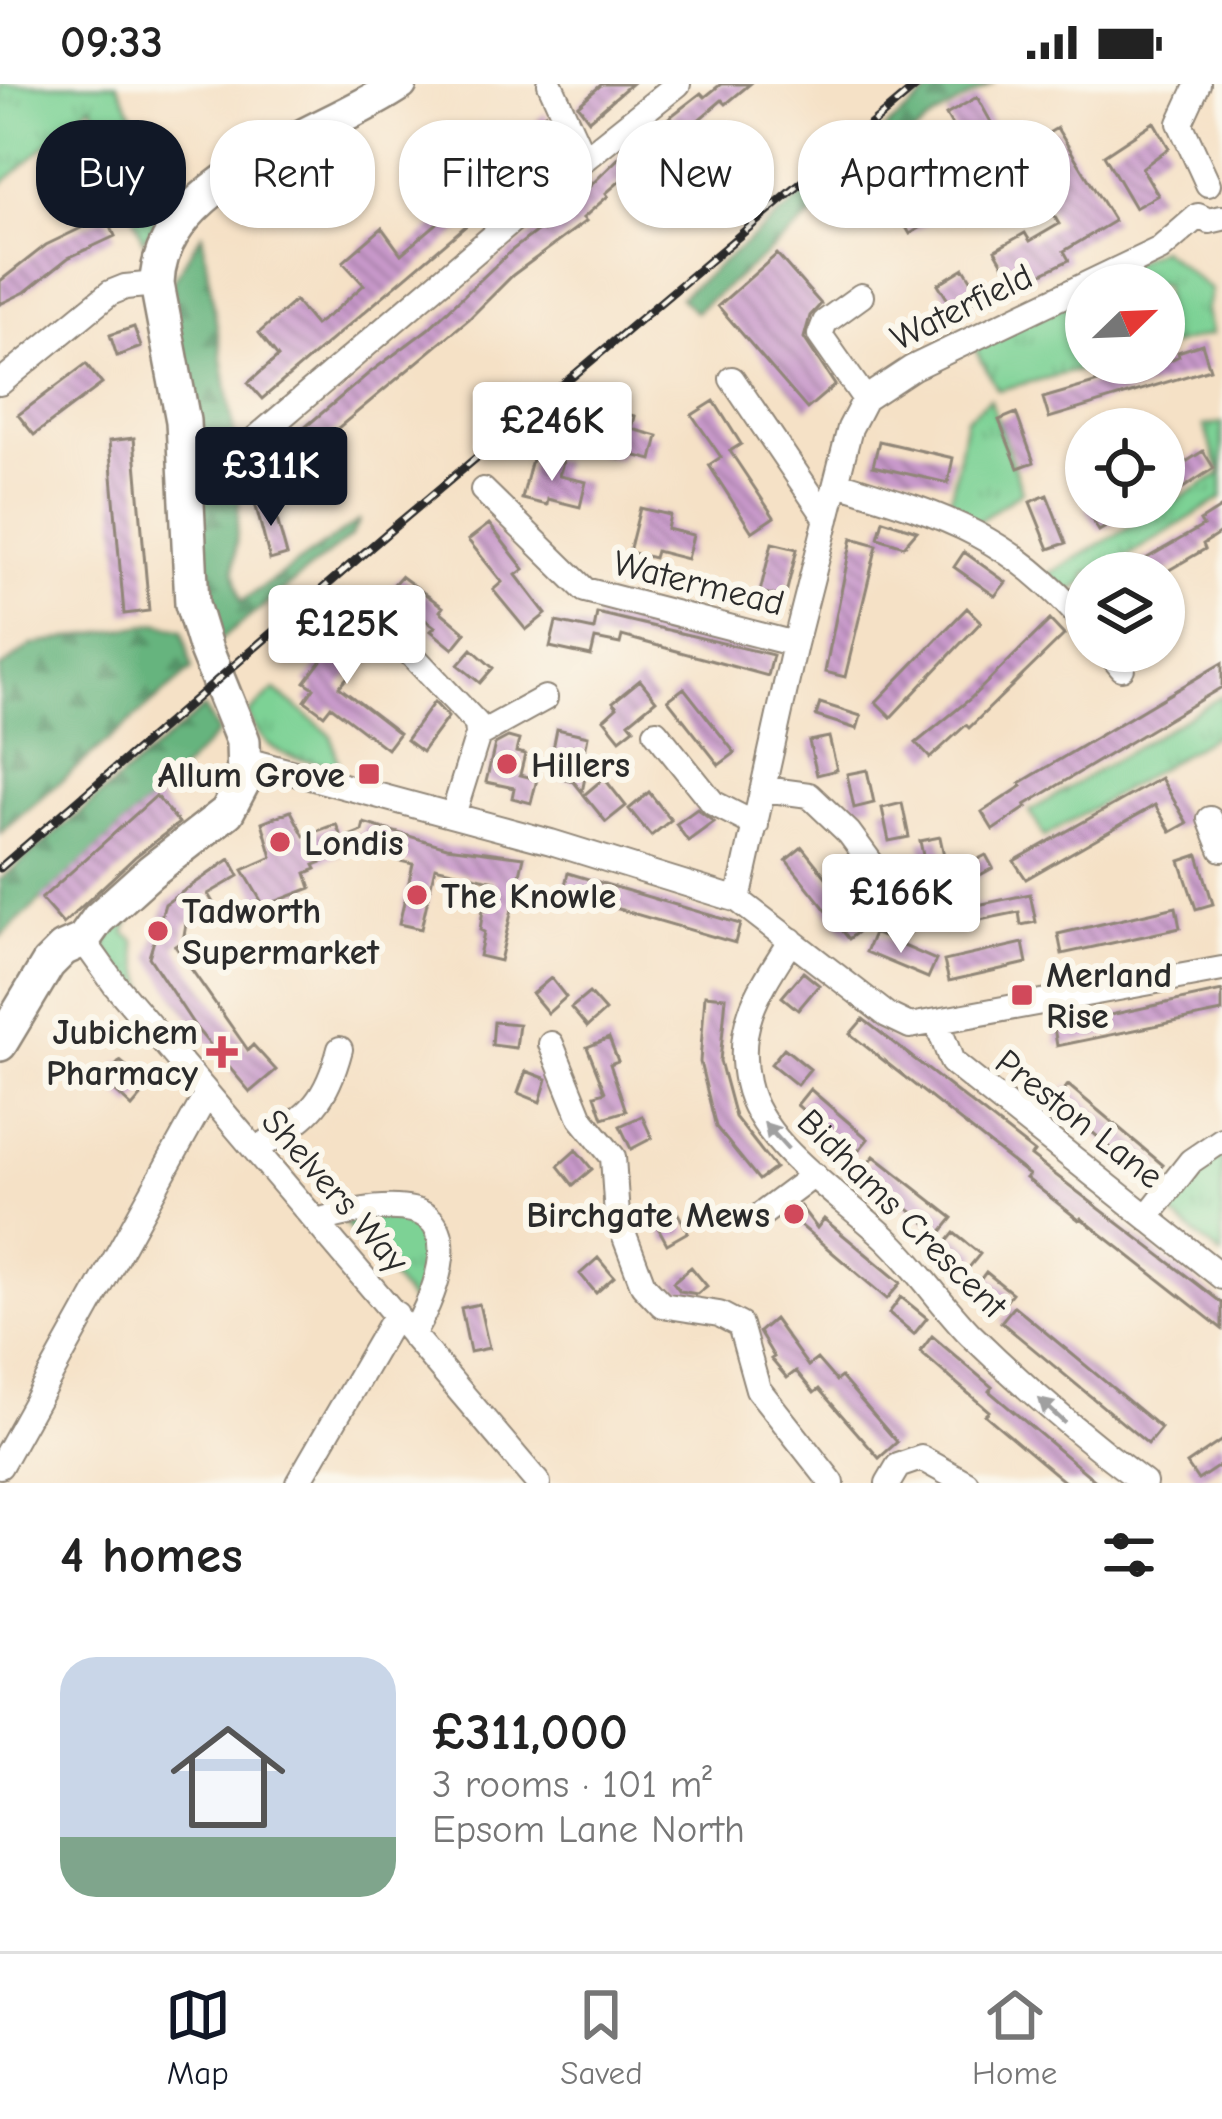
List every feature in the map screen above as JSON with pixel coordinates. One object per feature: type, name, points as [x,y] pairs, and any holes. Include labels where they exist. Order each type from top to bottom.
[{"type":"main road","points":[[0,1044],[48,964],[83,940],[150,872],[227,812],[244,780],[243,741],[192,604],[183,421],[157,262],[178,221],[241,169],[400,84]]},
{"type":"street","points":[[550,84],[566,120]]},
{"type":"street","points":[[592,153],[678,84]]},
{"type":"street","points":[[1198,84],[1180,123],[1215,186],[1198,189],[1193,200],[1210,217]]},
{"type":"street","name":"Waterfield","points":[[865,399],[912,368],[1160,249],[1210,217]]},
{"type":"street","points":[[240,452],[503,228]]},
{"type":"street","points":[[0,383],[110,293],[125,286],[157,284]]},
{"type":"street","points":[[738,900],[795,644],[850,428],[865,399],[820,335],[825,322],[861,296]]},
{"type":"street","points":[[732,379],[827,519]]},
{"type":"street","points":[[838,483],[969,528],[1042,578],[1065,603]]},
{"type":"street","name":"Watermead","points":[[483,490],[585,590],[795,644]]},
{"type":"street","points":[[394,636],[477,724],[478,735],[453,815]]},
{"type":"street","points":[[478,735],[535,705]]},
{"type":"street","points":[[656,732],[713,803],[756,825]]},
{"type":"street","points":[[246,760],[453,815],[738,900],[886,1015],[910,1025],[1222,969]]},
{"type":"street","points":[[764,789],[809,795],[849,833],[885,882],[939,905]]},
{"type":"street","points":[[1210,819],[1222,849]]},
{"type":"street","name":"Shelvers Way","points":[[83,940],[116,986],[538,1483]]},
{"type":"street","name":"Bidhams Crescent","points":[[791,940],[750,1006],[743,1045],[747,1085],[763,1122],[892,1244],[967,1331],[1063,1422],[1144,1483]]},
{"type":"street","name":"Preston Lane","points":[[937,1023],[952,1062],[1222,1277]]},
{"type":"street","points":[[551,1044],[580,1118],[614,1157],[617,1216],[643,1285],[662,1305],[719,1314],[740,1325],[758,1389],[832,1483]]},
{"type":"street","points":[[256,1150],[314,1109],[331,1084],[340,1049]]},
{"type":"street","points":[[0,1466],[207,1094]]},
{"type":"street","points":[[1147,1217],[1191,1161],[1222,1139]]},
{"type":"street","points":[[762,1214],[814,1175]]},
{"type":"street","points":[[316,1221],[342,1214],[410,1209],[436,1228],[442,1240],[440,1264],[412,1335]]},
{"type":"street","points":[[298,1483],[396,1314]]},
{"type":"street","points":[[889,1483],[898,1466],[921,1458],[966,1483]]},
{"type":"green space","points":[[0,84],[117,84],[136,120],[98,120],[92,104],[74,120],[36,120],[36,154],[0,186]]},
{"type":"green space","points":[[940,84],[992,84],[931,120],[896,120]]},
{"type":"green space","points":[[798,200],[798,228],[695,312],[680,297],[764,228],[774,228],[774,220]]},
{"type":"green space","points":[[138,228],[152,228],[143,241]]},
{"type":"green space","points":[[202,234],[241,477],[234,571],[241,602],[360,520],[350,537],[212,647],[172,282]]},
{"type":"green space","points":[[1160,249],[1179,264],[1129,264]]},
{"type":"green space","points":[[1185,269],[1211,290],[1206,312],[1212,334],[1185,341]]},
{"type":"green space","points":[[1065,294],[1065,374],[998,390],[970,340]]},
{"type":"green space","points":[[990,399],[1022,491],[969,528],[947,518],[966,418]]},
{"type":"green space","points":[[1222,423],[1222,498],[1185,521],[1185,495],[1221,474],[1204,426]]},
{"type":"green space","points":[[1128,528],[1173,528],[1134,552],[1087,552]]},
{"type":"green space","points":[[1065,565],[1065,594],[1062,596],[1042,578]]},
{"type":"green space","points":[[158,623],[183,630],[192,669],[0,833],[0,669],[32,645]]},
{"type":"green space","points":[[275,690],[331,735],[339,765],[284,754],[263,739],[248,714]]},
{"type":"green space","points":[[1222,696],[1222,731],[1044,837],[1030,811]]},
{"type":"green space","points":[[204,708],[218,733],[156,796],[0,937],[0,880]]},
{"type":"green space","points":[[136,905],[125,933],[135,941],[148,1009],[117,971],[106,944],[127,909]]},
{"type":"green space","points":[[1222,1153],[1222,1256],[1173,1216],[1171,1187]]},
{"type":"green space","points":[[407,1214],[420,1223],[432,1245],[418,1310],[344,1222]]},
{"type":"building","points":[[602,84],[631,84],[589,120],[578,105]]},
{"type":"building","points":[[721,84],[750,84],[698,120],[666,120],[701,93],[705,97]]},
{"type":"building","points":[[977,97],[990,120],[949,120],[946,115]]},
{"type":"building","points":[[1154,122],[1169,148],[1142,168],[1158,195],[1135,208],[1104,155]]},
{"type":"building","points":[[1070,149],[1114,221],[1064,251],[1069,260],[1016,286],[995,250],[1025,233],[1030,241],[1052,228],[1070,228]]},
{"type":"building","points":[[616,161],[616,184],[592,210],[592,184]]},
{"type":"building","points":[[81,228],[111,228],[115,236],[68,258],[25,292],[0,304],[0,281],[46,245]]},
{"type":"building","points":[[382,228],[401,254],[431,228],[463,228],[262,399],[248,383],[278,357],[259,333],[295,301],[315,325],[333,312],[364,285],[343,262]]},
{"type":"building","points":[[541,228],[577,228],[513,275],[469,319],[271,484],[257,468],[428,329],[511,251]]},
{"type":"building","points":[[777,254],[821,304],[810,316],[804,338],[835,385],[807,409],[718,306]]},
{"type":"building","points":[[964,268],[982,297],[956,313],[938,284]]},
{"type":"building","points":[[134,327],[141,347],[117,356],[110,335]]},
{"type":"building","points":[[1202,344],[1210,369],[1185,377],[1185,350]]},
{"type":"building","points":[[86,364],[102,384],[34,435],[18,415]]},
{"type":"building","points":[[1091,384],[1161,384],[1082,408],[1065,408],[1065,413],[1049,418],[1043,398]]},
{"type":"building","points":[[714,401],[741,444],[730,451],[774,517],[752,532],[709,465],[721,457],[692,415]]},
{"type":"building","points":[[605,409],[635,416],[632,429],[658,436],[652,460],[621,452],[619,459],[595,453]]},
{"type":"building","points":[[1016,413],[1034,462],[1018,468],[999,420]]},
{"type":"building","points":[[134,438],[149,611],[124,614],[109,441]]},
{"type":"building","points":[[879,441],[953,458],[948,483],[873,466]]},
{"type":"building","points":[[1203,451],[1214,468],[1185,487],[1185,463]]},
{"type":"building","points":[[533,455],[563,462],[559,476],[586,482],[580,507],[522,499]]},
{"type":"building","points":[[1047,495],[1066,543],[1049,549],[1030,502]]},
{"type":"building","points":[[271,498],[287,555],[270,560],[255,503]]},
{"type":"building","points":[[1222,507],[1222,532],[1203,544],[1205,549],[1185,561],[1185,552],[1158,552],[1203,526],[1200,521]]},
{"type":"building","points":[[640,508],[670,515],[667,529],[693,535],[687,559],[656,551],[654,558],[629,552]]},
{"type":"building","points":[[883,520],[917,531],[904,546],[878,538]]},
{"type":"building","points":[[489,524],[524,569],[516,575],[546,614],[526,630],[493,590],[502,582],[468,540]]},
{"type":"building","points":[[852,538],[877,545],[845,677],[825,672]]},
{"type":"building","points":[[772,543],[797,549],[785,598],[760,592]]},
{"type":"building","points":[[964,552],[1006,582],[995,596],[954,567]]},
{"type":"building","points":[[401,576],[443,607],[440,611],[466,633],[453,649],[431,631],[435,627],[387,592]]},
{"type":"building","points":[[967,608],[981,622],[891,717],[876,702]]},
{"type":"building","points":[[597,613],[773,655],[768,676],[622,636],[620,644],[595,639],[591,656],[550,647],[556,622],[594,630]]},
{"type":"building","points":[[1050,620],[1064,635],[969,728],[966,725],[930,758],[916,743],[970,699]]},
{"type":"building","points":[[356,625],[378,641],[339,687],[399,733],[387,749],[331,706],[324,715],[305,701],[314,688],[305,682],[332,646],[338,650]]},
{"type":"building","points":[[472,649],[493,668],[480,683],[458,665]]},
{"type":"building","points":[[1222,663],[1222,687],[1025,805],[993,830],[982,812],[1020,783]]},
{"type":"building","points":[[640,680],[656,700],[629,722],[634,728],[620,739],[604,719],[617,707],[613,702]]},
{"type":"building","points":[[684,688],[735,753],[719,765],[668,700]]},
{"type":"building","points":[[434,702],[448,717],[422,752],[406,740]]},
{"type":"building","points":[[820,703],[861,716],[857,729],[816,716]]},
{"type":"building","points":[[557,729],[588,736],[582,792],[574,782],[558,778],[563,756],[552,754]]},
{"type":"building","name":"Hillers","points":[[508,737],[519,740],[516,752],[525,754],[520,775],[537,779],[531,803],[512,798],[514,788],[486,782],[495,744]]},
{"type":"building","points":[[829,737],[837,770],[817,775],[809,741]]},
{"type":"building","points":[[867,770],[874,803],[854,808],[847,774]]},
{"type":"building","points":[[604,778],[626,806],[606,822],[584,795]]},
{"type":"building","points":[[1161,778],[1187,823],[1171,832],[1155,805],[1026,879],[1014,861]]},
{"type":"building","points":[[649,792],[671,820],[651,836],[629,809]]},
{"type":"building","points":[[156,796],[179,823],[63,924],[41,899]]},
{"type":"building","points":[[902,803],[909,837],[889,841],[882,808]]},
{"type":"building","points":[[697,809],[714,822],[688,841],[676,824]]},
{"type":"building","points":[[291,811],[304,836],[336,824],[342,839],[362,831],[364,823],[447,847],[524,857],[500,961],[479,956],[483,909],[489,910],[495,881],[435,867],[421,929],[399,924],[413,864],[353,850],[314,865],[316,869],[306,873],[311,888],[264,906],[243,870],[272,857],[262,822]]},
{"type":"building","points":[[940,837],[947,870],[927,875],[920,841]]},
{"type":"building","points":[[802,847],[865,926],[849,939],[786,860]]},
{"type":"building","points":[[986,855],[993,868],[958,887],[951,873]]},
{"type":"building","points":[[1198,855],[1213,904],[1196,909],[1180,861]]},
{"type":"building","points":[[230,859],[239,876],[208,894],[215,906],[186,924],[183,941],[175,946],[248,1050],[253,1045],[276,1070],[250,1092],[196,1028],[149,957],[165,904]]},
{"type":"building","points":[[568,873],[740,924],[735,943],[563,893]]},
{"type":"building","points":[[1030,894],[1036,922],[1021,925],[1019,912],[970,922],[968,907]]},
{"type":"building","points":[[1176,907],[1180,928],[1062,954],[1058,934]]},
{"type":"building","points":[[874,933],[936,960],[928,978],[866,952]]},
{"type":"building","points":[[1023,943],[1027,963],[949,981],[944,961]]},
{"type":"building","points":[[803,972],[819,985],[798,1010],[782,997]]},
{"type":"building","points":[[551,978],[566,997],[548,1013],[532,994]]},
{"type":"building","points":[[1222,991],[1222,1012],[1057,1046],[1054,1027]]},
{"type":"building","points":[[589,993],[605,1011],[587,1027],[571,1008]]},
{"type":"building","points":[[705,995],[726,997],[720,1061],[735,1117],[775,1168],[759,1180],[716,1127],[700,1062]]},
{"type":"building","points":[[863,1019],[1222,1303],[1222,1329],[850,1034]]},
{"type":"building","points":[[494,1022],[519,1024],[516,1048],[492,1045]]},
{"type":"building","points":[[609,1038],[618,1061],[610,1064],[626,1111],[603,1118],[595,1095],[605,1092],[587,1047]]},
{"type":"building","points":[[784,1048],[810,1069],[797,1085],[771,1064]]},
{"type":"building","points":[[120,1061],[150,1086],[132,1107],[103,1080]]},
{"type":"building","points":[[526,1071],[547,1079],[540,1102],[518,1093]]},
{"type":"building","points":[[1068,1085],[1163,1165],[1149,1180],[1054,1100]]},
{"type":"building","points":[[810,1089],[868,1139],[855,1155],[797,1105]]},
{"type":"building","points":[[642,1116],[652,1138],[631,1149],[620,1126]]},
{"type":"building","points":[[576,1150],[592,1169],[573,1185],[558,1166]]},
{"type":"building","points":[[874,1156],[953,1218],[940,1234],[862,1172]]},
{"type":"building","points":[[800,1206],[817,1228],[824,1219],[901,1283],[887,1299],[790,1221],[786,1216]]},
{"type":"building","points":[[676,1210],[688,1232],[667,1244],[655,1222]]},
{"type":"building","points":[[954,1233],[980,1254],[967,1270],[941,1249]]},
{"type":"building","points":[[598,1258],[614,1277],[596,1293],[580,1274]]},
{"type":"building","points":[[691,1267],[707,1286],[697,1294],[680,1291],[673,1282]]},
{"type":"building","points":[[986,1272],[1012,1293],[999,1309],[974,1288]]},
{"type":"building","points":[[901,1297],[927,1318],[914,1334],[889,1313]]},
{"type":"building","points":[[479,1304],[489,1348],[470,1352],[461,1308]]},
{"type":"building","points":[[1014,1306],[1161,1428],[1148,1444],[1001,1322]]},
{"type":"building","points":[[774,1319],[808,1366],[817,1359],[836,1381],[841,1377],[897,1442],[879,1458],[819,1389],[814,1393],[796,1371],[787,1378],[771,1359],[759,1332]]},
{"type":"building","points":[[932,1336],[1098,1483],[1066,1483],[985,1415],[989,1411],[920,1352]]},
{"type":"building","points":[[1222,1440],[1222,1464],[1198,1480],[1187,1464]]},
{"type":"railway","points":[[0,868],[919,84]]},
{"type":"place","name":"Hillers","points":[[507,764]]},
{"type":"place","name":"Allum Grove","points":[[369,774]]},
{"type":"place","name":"Londis","points":[[280,842]]},
{"type":"place","name":"The Knowle","points":[[417,895]]},
{"type":"place","name":"Tadworth Supermarket","points":[[158,931]]},
{"type":"place","name":"Merland Rise","points":[[1022,995]]},
{"type":"place","name":"Jubichem Pharmacy","points":[[222,1052]]},
{"type":"place","name":"Birchgate Mews","points":[[794,1214]]}]
